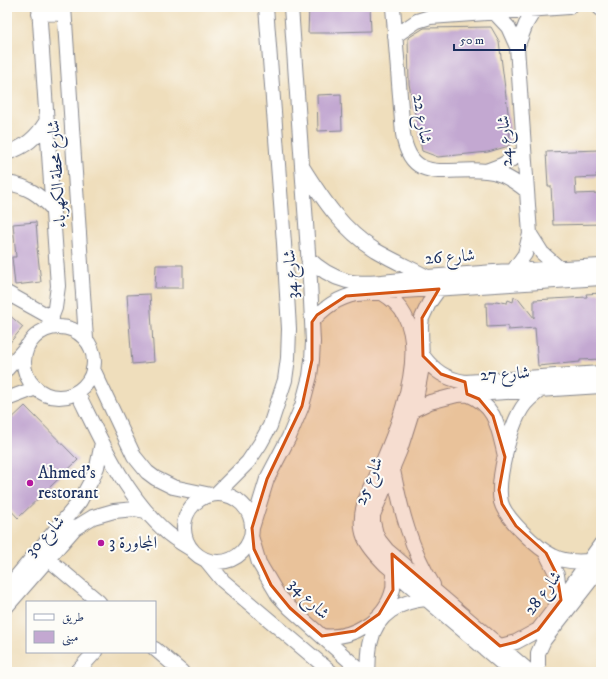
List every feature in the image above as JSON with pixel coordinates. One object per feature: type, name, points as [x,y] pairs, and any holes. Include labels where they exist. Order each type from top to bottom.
[{"type":"street","name":"شارع 34","points":[[214,494],[248,462],[270,426],[285,380],[288,358],[289,329],[266,7]]},
{"type":"street","name":"شارع 34","points":[[291,7],[312,322],[312,360],[306,392],[295,423],[267,479],[251,532],[259,563],[278,595],[290,608],[362,672]]},
{"type":"street","name":"شارع 22","points":[[393,7],[404,144],[410,156],[424,168],[436,171],[486,171],[512,180],[527,192]]},
{"type":"street","points":[[395,36],[423,18],[452,11],[494,12],[569,7]]},
{"type":"street","name":"شارع 24","points":[[517,46],[526,24],[536,9]]},
{"type":"street","points":[[39,11],[64,10]]},
{"type":"street","name":"شارع محطة الكهرباء","points":[[64,10],[86,339]]},
{"type":"street","name":"شارع محطة الكهرباء","points":[[39,11],[58,286],[57,297],[49,324]]},
{"type":"street","name":"شارع 24","points":[[494,12],[508,27],[517,46],[530,234],[525,254],[513,271]]},
{"type":"street","points":[[273,100],[296,98]]},
{"type":"street","points":[[7,153],[34,139],[46,122]]},
{"type":"street","name":"شارع 22","points":[[486,171],[502,165],[524,152]]},
{"type":"street","points":[[301,166],[331,210],[351,232],[387,257],[428,277]]},
{"type":"street","points":[[7,182],[30,190],[39,195],[53,209]]},
{"type":"street","name":"شارع 24","points":[[530,234],[542,253],[559,268]]},
{"type":"street","name":"شارع 26","points":[[308,258],[322,270],[334,277],[382,293],[439,289],[597,272]]},
{"type":"street","name":"شارع 26","points":[[312,322],[324,309],[337,300],[365,288],[428,277],[513,271],[559,268],[597,272]]},
{"type":"street","name":"شارع 25","points":[[439,289],[429,303],[422,318],[405,400],[375,494],[373,522],[376,534],[387,550],[530,672]]},
{"type":"street","points":[[7,293],[49,324],[78,332],[86,339],[93,353],[93,369],[90,378],[84,386],[69,396],[60,397],[47,395],[36,388],[28,380],[24,369],[24,357],[27,346]]},
{"type":"street","name":"شارع 25","points":[[382,293],[389,297],[401,309],[423,356],[421,378],[413,410],[393,470],[362,511],[361,521],[366,542],[374,554],[393,571],[512,672]]},
{"type":"street","points":[[7,369],[32,339],[49,324]]},
{"type":"street","name":"شارع 27","points":[[423,356],[434,369],[466,388],[542,390],[601,386]]},
{"type":"street","points":[[77,392],[116,468],[146,511],[163,529],[191,549],[198,556],[206,560],[216,562],[225,561],[234,558],[242,552],[247,545],[251,532],[250,519],[247,510],[234,498],[225,495],[173,487],[147,472],[134,456],[93,369]]},
{"type":"street","name":"شارع 27","points":[[413,410],[466,388],[601,373]]},
{"type":"street","points":[[7,400],[36,388]]},
{"type":"street","points":[[466,388],[484,404],[497,423],[505,457]]},
{"type":"street","points":[[542,390],[528,401],[518,416],[505,457],[499,490],[504,511],[516,526],[546,552],[567,561],[595,564]]},
{"type":"street","name":"شارع 30","points":[[7,588],[73,510],[87,490],[97,467],[102,443]]},
{"type":"street","points":[[393,470],[402,514],[412,542],[424,570],[440,595]]},
{"type":"street","points":[[191,549],[185,539],[184,527],[186,516],[192,506],[201,499],[214,494]]},
{"type":"street","name":"شارع 30","points":[[7,606],[75,528],[83,522],[98,515],[124,509],[146,511]]},
{"type":"street","points":[[73,510],[83,522]]},
{"type":"street","name":"شارع 28","points":[[500,646],[524,639],[538,630],[548,627],[595,564],[601,544]]},
{"type":"street","points":[[546,552],[557,575],[561,600]]},
{"type":"street","points":[[48,558],[99,601]]},
{"type":"street","points":[[206,560],[223,580],[331,672]]},
{"type":"street","name":"شارع 28","points":[[538,672],[538,653],[561,600],[595,564]]},
{"type":"street","points":[[368,672],[371,640],[391,596],[394,584],[393,571]]},
{"type":"street","points":[[322,636],[334,637],[356,631],[402,604],[410,601],[426,599]]},
{"type":"street","points":[[156,650],[182,672]]},
{"type":"street","points":[[78,672],[94,653]]},
{"type":"highlighted area","points":[[439,289],[422,318],[423,356],[441,374],[465,382],[467,394],[479,399],[493,416],[505,457],[499,490],[502,504],[516,526],[546,553],[557,575],[561,600],[538,630],[516,642],[500,646],[392,554],[393,590],[379,614],[355,631],[322,636],[290,608],[271,585],[254,549],[252,528],[267,479],[302,406],[312,360],[312,322],[317,315],[346,296]]},
{"type":"building","points":[[309,7],[370,7],[371,31],[308,33]]},
{"type":"building","points":[[491,27],[499,41],[510,128],[509,146],[488,152],[438,157],[422,151],[409,84],[408,38],[424,28]]},
{"type":"building","points":[[341,94],[342,130],[318,131],[317,95]]},
{"type":"building","points":[[598,150],[598,155],[601,155],[601,173],[596,174],[597,177],[575,178],[576,194],[601,193],[601,224],[553,225],[551,186],[548,186],[546,152]]},
{"type":"building","points":[[36,222],[41,282],[15,285],[12,257],[16,257],[13,224]]},
{"type":"building","points":[[156,265],[183,265],[183,288],[155,288]]},
{"type":"building","points":[[601,293],[601,359],[580,360],[580,362],[538,366],[535,328],[508,330],[508,326],[487,327],[486,303],[493,303],[496,301],[507,303],[508,300],[513,302],[514,297],[519,299],[534,318],[534,300],[587,297],[586,294]]},
{"type":"building","points":[[150,294],[154,362],[132,364],[127,295]]},
{"type":"building","points":[[7,313],[23,327],[7,346]]},
{"type":"building","name":"Ahmed's restorant","points":[[25,406],[78,460],[18,518],[7,506],[7,423]]},
{"type":"place","name":"Ahmed's restorant","points":[[30,483]]},
{"type":"place","name":"المجاورة 3","points":[[101,543]]}]
